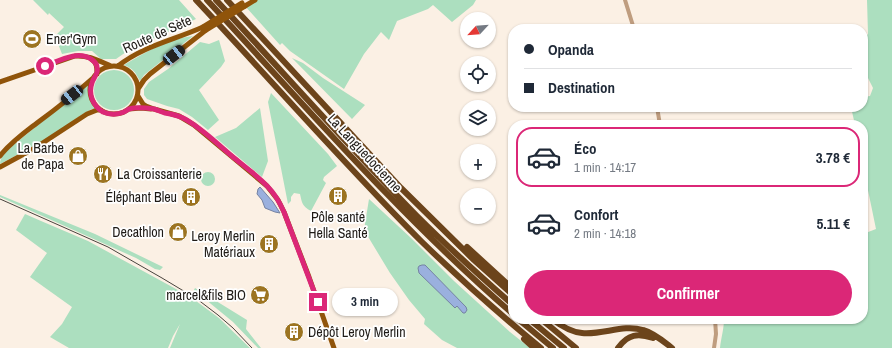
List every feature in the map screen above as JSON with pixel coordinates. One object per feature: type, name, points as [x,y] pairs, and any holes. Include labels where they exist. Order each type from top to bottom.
[{"type":"highway","points":[[196,0],[374,192],[491,309],[534,348]]},
{"type":"highway","name":"La Languedocienne","points":[[207,0],[393,200],[459,266],[508,310]]},
{"type":"highway","name":"La Languedocienne","points":[[216,0],[403,201],[455,252],[508,300]]},
{"type":"highway","points":[[227,0],[415,202],[474,260],[508,291]]},
{"type":"highway","points":[[415,202],[508,285]]},
{"type":"highway","points":[[468,285],[508,320]]},
{"type":"highway","points":[[513,324],[540,348]]},
{"type":"highway","points":[[524,324],[553,348]]},
{"type":"highway","points":[[535,324],[564,348]]},
{"type":"highway","points":[[548,324],[576,348]]},
{"type":"highway","points":[[559,324],[566,329],[581,333],[593,333],[622,328],[640,329],[657,337],[672,348]]},
{"type":"highway","points":[[618,348],[628,338],[640,335],[654,338],[668,348]]},
{"type":"main road","name":"Route de Sète","points":[[138,90],[150,74],[204,28],[245,3],[255,0]]},
{"type":"main road","name":"Route de Sète","points":[[118,66],[136,54],[168,40],[204,28]]},
{"type":"main road","points":[[0,82],[80,55],[96,59],[111,66]]},
{"type":"main road","points":[[0,156],[15,140],[96,75],[106,68],[118,66],[130,72],[137,83],[138,96],[136,101],[125,112],[117,114],[109,114],[96,106],[91,95],[90,88],[96,75],[96,65],[93,60],[85,56]]},
{"type":"main road","points":[[138,96],[143,104],[154,109],[179,116],[194,125],[267,186],[278,200],[309,277],[334,348]]},
{"type":"main road","points":[[129,109],[154,109]]},
{"type":"main road","points":[[0,167],[35,148],[87,114],[96,110],[101,110]]},
{"type":"street","points":[[625,0],[632,24]]},
{"type":"street","points":[[714,348],[716,334],[715,324]]},
{"type":"green space","points":[[33,0],[179,0],[196,19],[129,50],[116,59],[101,59],[92,51],[78,51],[62,54],[55,36],[64,27],[49,13],[48,15]]},
{"type":"green space","points":[[255,0],[476,0],[473,5],[464,12],[460,12],[460,16],[452,22],[433,5],[428,9],[397,21],[389,40],[381,32],[364,54],[344,89],[290,51],[282,43],[280,45],[245,6]]},
{"type":"green space","points":[[867,0],[892,0],[892,348],[720,348],[724,324],[868,324],[868,232],[876,229],[868,190],[868,120],[854,120],[852,112],[868,112],[868,96],[870,96],[873,88],[868,78]]},
{"type":"green space","points":[[193,36],[144,75],[140,81],[134,71],[124,65],[148,51],[166,43]]},
{"type":"green space","points":[[219,40],[225,61],[199,90],[219,120],[208,130],[179,109],[147,99],[144,95],[144,89],[149,82],[168,69],[200,42],[209,44]]},
{"type":"green space","points":[[292,58],[303,63],[323,78],[365,105],[352,119]]},
{"type":"green space","points":[[118,70],[125,73],[131,79],[134,90],[133,98],[125,107],[118,110],[110,110],[103,107],[95,98],[94,86],[97,79],[106,71]]},
{"type":"green space","points":[[89,84],[89,97],[95,109],[83,114],[45,140],[0,164],[2,157],[10,148]]},
{"type":"green space","points":[[271,93],[328,154],[337,166],[324,177],[323,180],[326,183],[311,211],[303,204],[300,194],[294,193],[288,204],[268,102]]},
{"type":"green space","points":[[260,108],[268,161],[262,177],[215,137],[236,128]]},
{"type":"green space","points":[[205,172],[211,172],[215,176],[215,182],[211,186],[205,186],[201,182],[201,176]]},
{"type":"green space","points":[[0,195],[95,234],[163,267],[160,270],[155,269],[136,258],[0,197]]},
{"type":"green space","points":[[369,199],[454,281],[510,332],[530,348],[457,348],[442,340],[424,324],[425,319],[409,300],[390,273],[364,230]]},
{"type":"green space","points":[[25,214],[88,241],[176,289],[196,301],[219,318],[250,348],[170,348],[180,324],[168,348],[69,348],[50,337],[62,324],[72,307],[30,277],[47,253],[16,230]]},
{"type":"green space","points":[[195,288],[247,320],[246,329],[261,348],[258,348],[233,322],[194,290]]},
{"type":"water","points":[[260,187],[280,213],[265,208],[262,200],[257,194]]},
{"type":"water","points":[[425,265],[466,307],[467,310],[465,313],[463,313],[457,306],[455,308],[419,273],[418,268]]},
{"type":"tram line","points":[[0,199],[108,247],[162,278],[197,299],[218,315],[252,348]]},
{"type":"place","name":"Ener'Gym","points":[[32,39]]},
{"type":"place","name":"La Barbe de Papa","points":[[78,156]]},
{"type":"place","name":"La Croissanterie","points":[[103,174]]},
{"type":"place","name":"Pôle santé Hella Santé","points":[[338,196]]},
{"type":"place","name":"Éléphant Bleu","points":[[191,197]]},
{"type":"place","name":"Decathlon","points":[[178,232]]},
{"type":"place","name":"Leroy Merlin Matériaux","points":[[269,244]]},
{"type":"place","name":"marcel&fils BIO","points":[[260,295]]},
{"type":"place","name":"Dépôt Leroy Merlin","points":[[294,332]]},
{"type":"route","points":[[45,66],[80,55],[90,58],[93,60],[97,68],[97,74],[90,88],[91,95],[96,106],[101,110],[109,114],[117,114],[125,112],[129,109],[154,109],[179,116],[198,127],[267,186],[278,200],[284,212],[318,302]]}]
